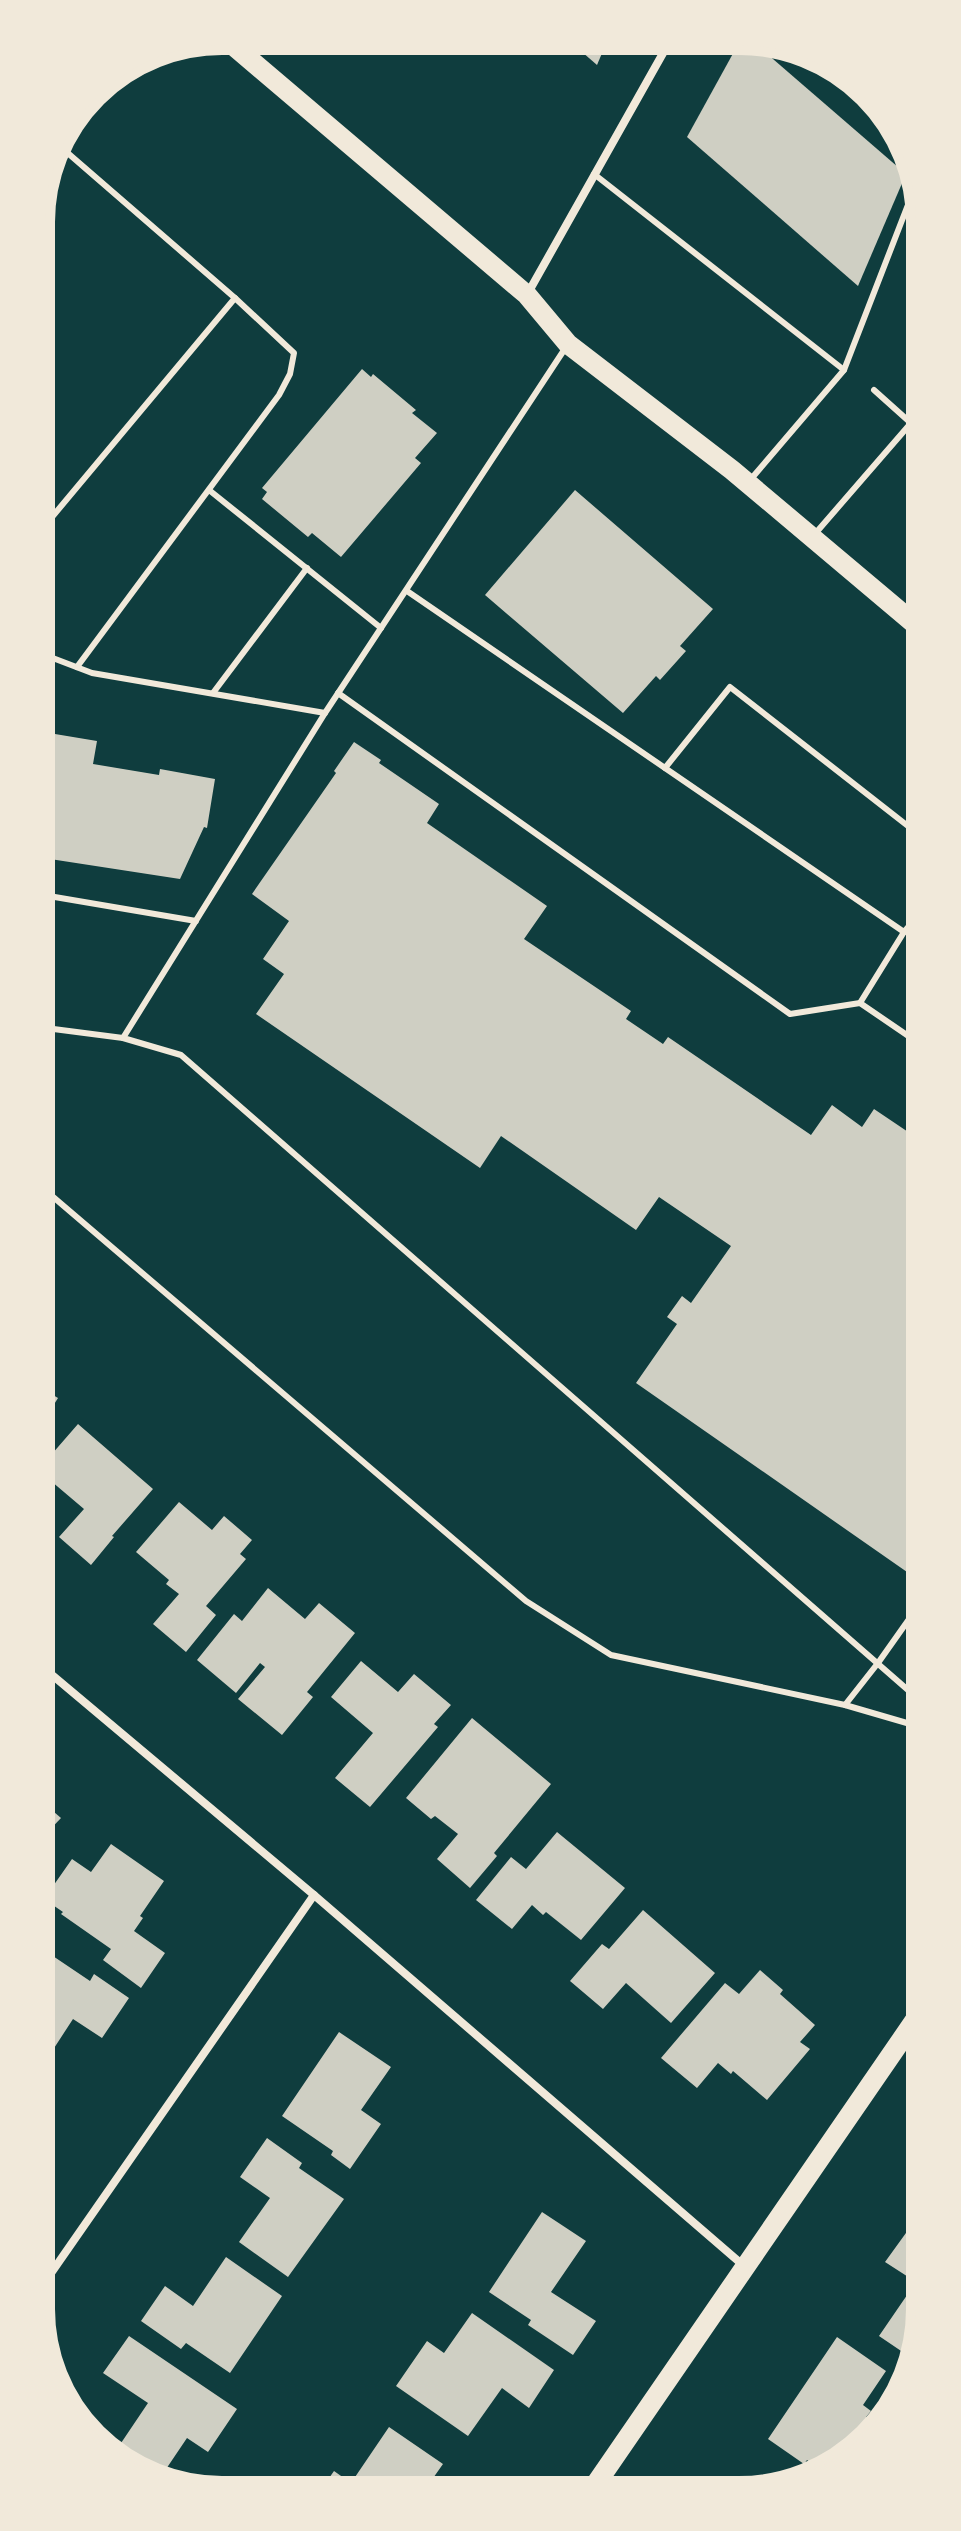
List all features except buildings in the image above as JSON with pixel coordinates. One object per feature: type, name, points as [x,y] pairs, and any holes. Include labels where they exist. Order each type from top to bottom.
[{"type":"main road","points":[[238,50],[527,295],[568,344],[748,482],[911,621]]},
{"type":"main road","points":[[598,2481],[911,2026]]},
{"type":"street","points":[[527,295],[665,50]]},
{"type":"street","points":[[50,1673],[314,1895],[745,2267]]},
{"type":"street","points":[[50,2275],[314,1895]]},
{"type":"lane","points":[[65,151],[294,353],[290,374],[279,395],[77,667]]},
{"type":"lane","points":[[594,174],[844,370]]},
{"type":"lane","points":[[748,482],[844,370],[910,200]]},
{"type":"lane","points":[[50,519],[235,298]]},
{"type":"lane","points":[[123,1038],[325,713],[568,344]]},
{"type":"lane","points":[[813,537],[911,423],[874,390]]},
{"type":"lane","points":[[209,490],[381,628]]},
{"type":"lane","points":[[213,693],[307,568]]},
{"type":"lane","points":[[407,591],[904,932]]},
{"type":"lane","points":[[50,657],[92,673],[325,713]]},
{"type":"lane","points":[[665,768],[730,687],[911,828]]},
{"type":"lane","points":[[338,693],[790,1014],[860,1003],[911,1038]]},
{"type":"lane","points":[[50,896],[196,921]]},
{"type":"lane","points":[[860,1003],[911,924]]},
{"type":"lane","points":[[50,1029],[123,1038],[181,1055],[911,1692]]},
{"type":"lane","points":[[50,1194],[526,1601],[611,1655],[845,1705],[911,1724]]},
{"type":"lane","points":[[845,1705],[911,1616]]}]
